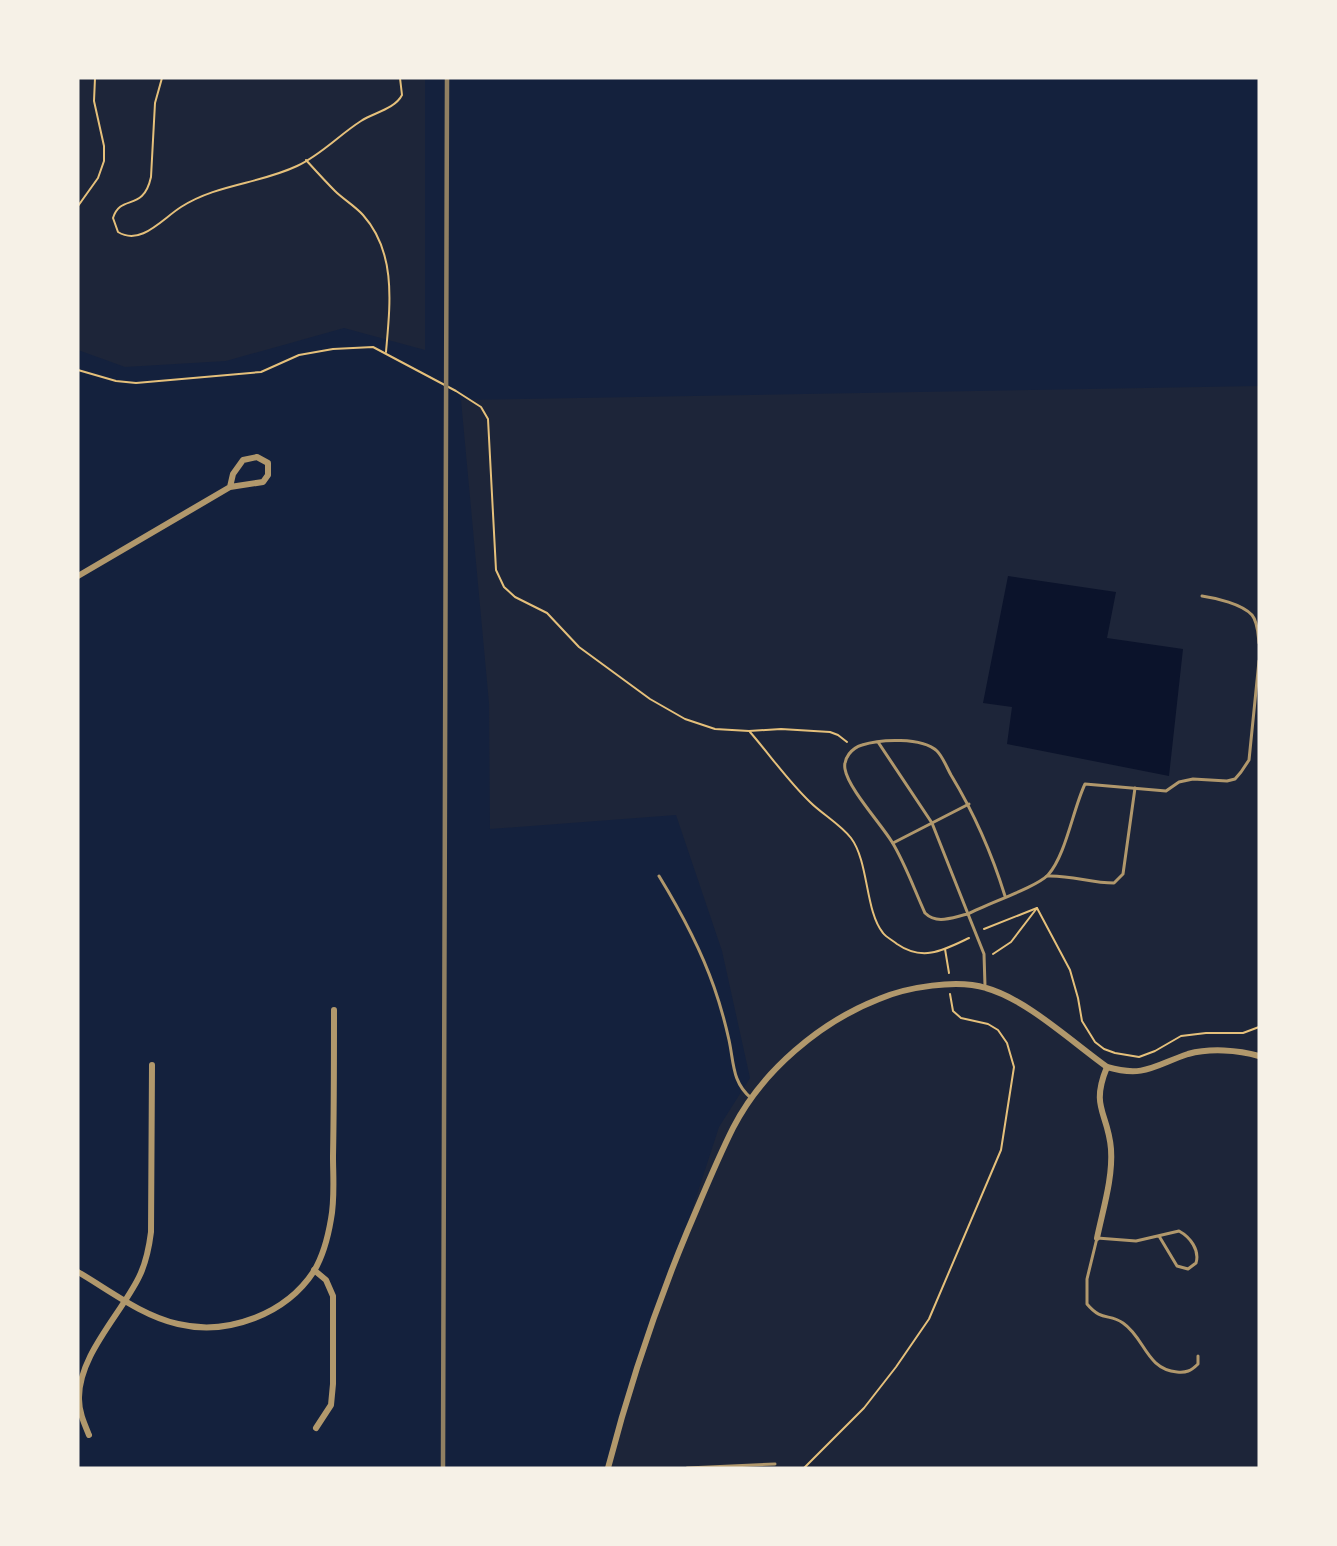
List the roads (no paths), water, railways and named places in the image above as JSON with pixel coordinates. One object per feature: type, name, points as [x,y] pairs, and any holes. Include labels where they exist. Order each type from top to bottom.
[{"type":"street","points":[[78,576],[230,487],[263,482],[268,475],[268,463],[257,457],[243,460],[233,474],[230,487]]},
{"type":"street","points":[[608,1468],[632,1380],[667,1281],[734,1127],[752,1099],[792,1053],[832,1022],[889,995],[931,985],[985,987],[1032,1012],[1107,1067],[1121,1071],[1139,1072],[1156,1068],[1190,1054],[1206,1051],[1259,1056]]},
{"type":"street","points":[[78,1272],[140,1308],[178,1324],[201,1328],[242,1323],[271,1310],[287,1299],[314,1270],[323,1251],[332,1216],[334,1010]]},
{"type":"street","points":[[89,1435],[82,1417],[79,1399],[81,1386],[94,1350],[139,1278],[150,1240],[152,1065]]},
{"type":"street","points":[[1097,1238],[1111,1161],[1109,1136],[1099,1099],[1101,1083],[1107,1067]]},
{"type":"street","points":[[314,1270],[326,1280],[333,1296],[331,1405],[316,1428]]},
{"type":"lane","points":[[1202,596],[1226,600],[1252,615],[1259,643]]},
{"type":"lane","points":[[1047,876],[1057,860],[1085,784],[1166,791],[1179,782],[1193,779],[1227,781],[1234,779],[1242,772],[1250,760],[1259,661]]},
{"type":"lane","points":[[1005,896],[995,865],[969,804],[937,752],[920,743],[903,740],[863,744],[853,748],[845,760],[845,770],[851,783],[893,843],[925,913],[936,921],[968,914],[1047,876],[1068,875],[1096,883],[1114,884],[1123,874],[1135,788]]},
{"type":"lane","points":[[878,742],[932,823],[984,954],[985,987]]},
{"type":"lane","points":[[893,843],[969,804]]},
{"type":"lane","points":[[659,876],[684,915],[700,950],[715,989],[729,1041],[735,1078],[752,1099]]},
{"type":"lane","points":[[1159,1236],[1177,1266],[1188,1269],[1196,1263],[1197,1251],[1183,1233],[1174,1231],[1136,1241],[1097,1238],[1087,1279],[1087,1304],[1098,1316],[1122,1322],[1138,1340],[1147,1355],[1166,1370],[1186,1372],[1192,1370],[1198,1364],[1198,1356]]},
{"type":"lane","points":[[687,1468],[775,1464]]},
{"type":"railway","points":[[443,1468],[447,78]]}]
